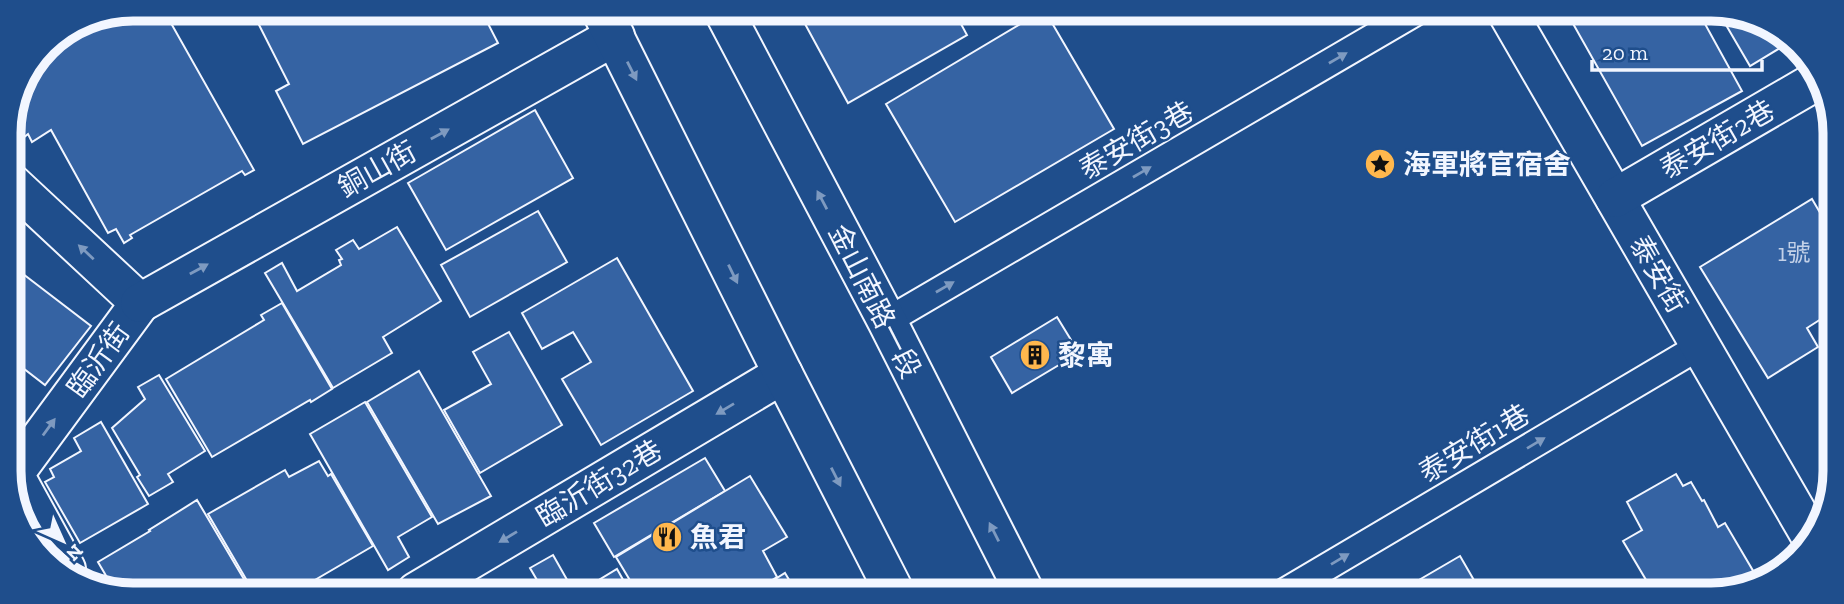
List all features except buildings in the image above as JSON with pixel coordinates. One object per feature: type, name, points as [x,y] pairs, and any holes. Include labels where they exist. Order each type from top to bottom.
[{"type":"street","name":"金山南路一段","points":[[729,21],[887,321],[1020,583]]},
{"type":"street","name":"泰安街","points":[[1512,21],[1807,529]]},
{"type":"street","name":"銅山街","points":[[140,303],[608,23]]},
{"type":"street","points":[[608,23],[890,583]]},
{"type":"street","name":"泰安街2巷","points":[[1615,198],[1811,84]]},
{"type":"street","name":"臨沂街","points":[[21,192],[140,303],[21,466]]},
{"type":"street","name":"臨沂街32巷","points":[[430,583],[783,374]]},
{"type":"street","name":"臨沂街","points":[[23,488],[58,553]]},
{"type":"lane","name":"泰安街3巷","points":[[887,321],[1401,21]]},
{"type":"lane","name":"泰安街1巷","points":[[1300,583],[1700,346]]},
{"type":"place","name":"海軍將官宿舍","points":[[1380,164]]},
{"type":"place","name":"黎寓","points":[[1035,355]]},
{"type":"place","name":"魚君","points":[[667,537]]}]
